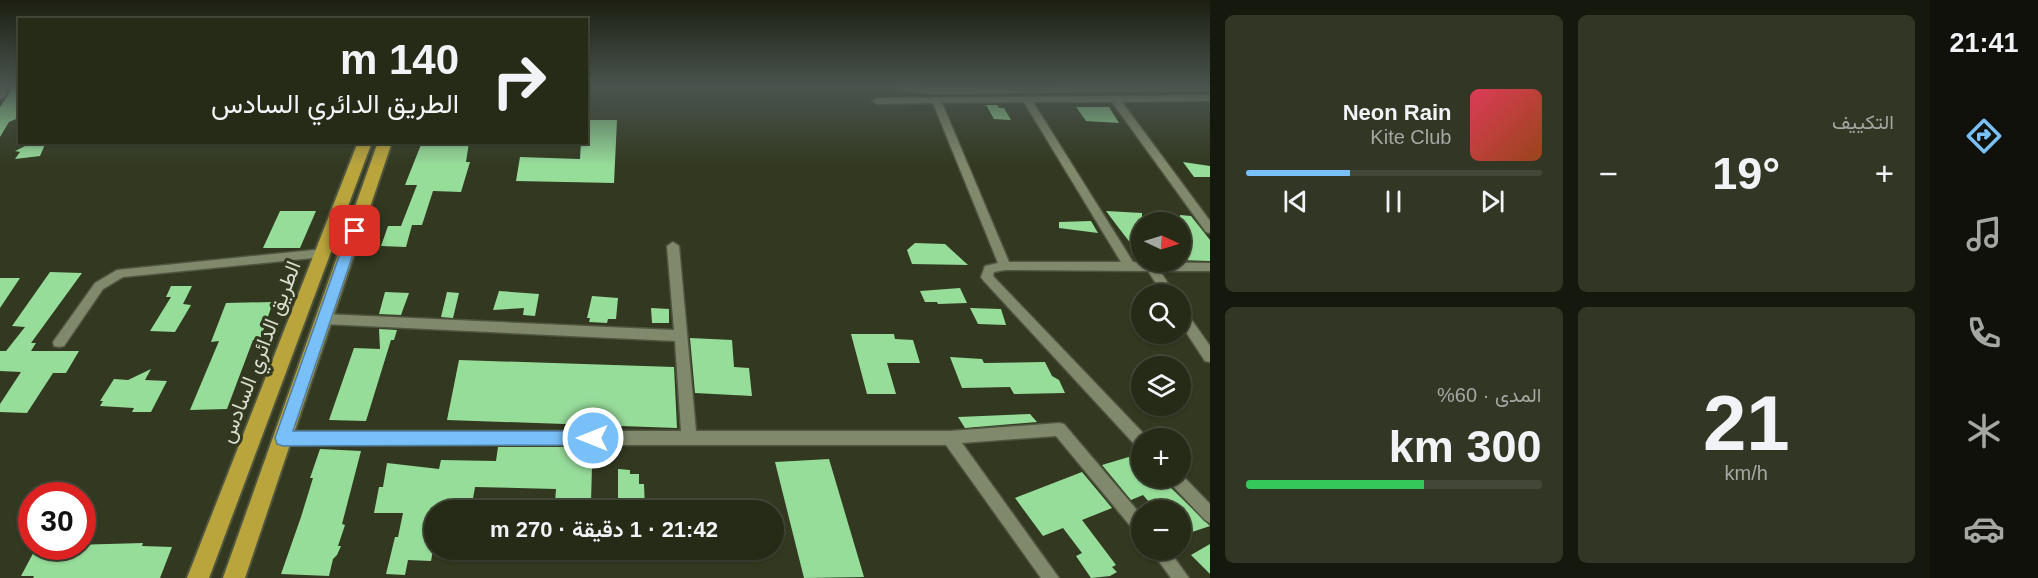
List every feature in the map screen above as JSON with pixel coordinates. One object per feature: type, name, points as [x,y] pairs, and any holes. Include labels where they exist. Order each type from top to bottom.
[{"type":"highway","name":"الطريق الدائري السادس","points":[[198,578],[364,144]]},
{"type":"highway","points":[[234,578],[384,144]]},
{"type":"street","points":[[941,113],[1005,266]]},
{"type":"street","points":[[1035,113],[1130,267]]},
{"type":"street","points":[[1125,113],[1210,229]]},
{"type":"street","points":[[673,246],[689,438]]},
{"type":"street","points":[[59,342],[99,286],[121,273],[322,253]]},
{"type":"street","points":[[1130,267],[1005,266],[989,269],[987,278],[1131,430]]},
{"type":"street","points":[[1191,267],[1210,267]]},
{"type":"street","points":[[324,319],[680,336]]},
{"type":"street","points":[[1191,328],[1210,357]]},
{"type":"street","points":[[283,438],[950,438],[1059,429],[1131,517]]},
{"type":"street","points":[[950,438],[1051,578]]},
{"type":"street","points":[[1184,488],[1210,515]]},
{"type":"street","points":[[1194,498],[1210,498]]},
{"type":"street","points":[[1167,560],[1181,578]]},
{"type":"building","points":[[0,113],[18,113],[16,119],[9,122],[0,137]]},
{"type":"building","points":[[991,113],[1007,113],[1011,120],[994,119]]},
{"type":"building","points":[[1080,113],[1113,113],[1119,123],[1086,121]]},
{"type":"building","points":[[588,120],[617,120],[614,183],[516,181],[520,157],[580,159],[581,144],[588,144]]},
{"type":"building","points":[[25,144],[45,144],[40,156],[15,159],[20,152],[15,151]]},
{"type":"building","points":[[421,144],[469,144],[466,162],[470,162],[461,192],[433,191],[422,225],[412,225],[406,247],[381,246],[388,226],[401,226],[417,185],[405,185]]},
{"type":"building","points":[[1183,162],[1210,166],[1210,177],[1194,177]]},
{"type":"building","points":[[280,211],[316,211],[300,248],[263,248]]},
{"type":"building","points":[[1106,211],[1131,212],[1131,244]]},
{"type":"building","points":[[1191,216],[1210,240],[1210,261],[1191,260]]},
{"type":"building","points":[[1091,221],[1098,233],[1059,228],[1059,222]]},
{"type":"building","points":[[915,243],[945,244],[968,265],[912,264],[907,250]]},
{"type":"building","points":[[50,272],[82,273],[31,343],[36,343],[31,351],[79,351],[66,373],[53,373],[27,413],[0,412],[0,404],[21,372],[0,371],[0,351],[6,351],[25,327],[12,326]]},
{"type":"building","points":[[0,278],[20,278],[0,308]]},
{"type":"building","points":[[171,286],[192,286],[183,304],[191,305],[175,332],[150,331],[171,297],[166,297]]},
{"type":"building","points":[[960,288],[967,303],[925,302],[920,291]]},
{"type":"building","points":[[499,291],[539,294],[535,316],[523,315],[524,308],[493,310]]},
{"type":"building","points":[[385,292],[409,293],[401,315],[379,314]]},
{"type":"building","points":[[447,292],[459,293],[453,318],[441,317]]},
{"type":"building","points":[[592,296],[618,298],[616,319],[608,319],[607,323],[589,322],[590,318],[587,318]]},
{"type":"building","points":[[273,302],[260,340],[253,340],[227,409],[190,410],[219,341],[211,342],[226,303]]},
{"type":"building","points":[[651,308],[669,309],[669,323],[652,323]]},
{"type":"building","points":[[970,308],[1001,309],[1006,325],[978,324]]},
{"type":"building","points":[[379,329],[397,330],[394,340],[391,340],[366,421],[329,420],[354,348],[380,349]]},
{"type":"building","points":[[851,334],[894,334],[895,339],[913,340],[920,363],[887,363],[896,394],[867,394]]},
{"type":"building","points":[[690,338],[732,340],[734,367],[749,368],[752,396],[695,393]]},
{"type":"building","points":[[950,357],[982,359],[984,363],[1045,362],[1052,376],[1059,380],[1065,393],[1014,394],[1010,387],[962,388]]},
{"type":"building","points":[[459,360],[674,367],[677,428],[447,420]]},
{"type":"building","points":[[151,369],[145,380],[167,381],[151,412],[132,412],[134,408],[100,406],[103,401],[100,401],[114,379],[128,380]]},
{"type":"building","points":[[1030,414],[1037,422],[965,428],[958,417]]},
{"type":"building","points":[[498,447],[604,447],[604,466],[592,466],[591,500],[555,500],[556,489],[475,487],[473,500],[424,500],[424,560],[431,561],[408,560],[405,575],[386,574],[403,513],[374,513],[379,487],[383,487],[387,463],[439,469],[441,460],[496,461]]},
{"type":"building","points":[[320,449],[361,451],[342,524],[345,525],[338,546],[341,546],[333,559],[329,576],[281,574],[301,517],[313,478],[310,478]]},
{"type":"building","points":[[1131,456],[1131,488],[1171,488],[1183,500],[1147,500],[1143,495],[1131,500],[1102,465]]},
{"type":"building","points":[[829,459],[864,577],[804,578],[775,462]]},
{"type":"building","points":[[618,469],[630,470],[630,474],[639,474],[639,484],[644,484],[645,500],[618,500]]},
{"type":"building","points":[[1082,472],[1112,508],[1082,520],[1116,565],[1112,567],[1117,572],[1110,576],[1091,578],[1076,556],[1082,553],[1063,528],[1043,536],[1015,498]]},
{"type":"building","points":[[1191,507],[1210,526],[1191,532]]},
{"type":"building","points":[[143,543],[142,546],[172,547],[160,578],[33,578],[34,576],[21,576],[30,560],[96,560],[96,544]]},
{"type":"building","points":[[1210,544],[1210,574],[1191,555]]},
{"type":"route","points":[[355,231],[283,438],[593,438]]}]
